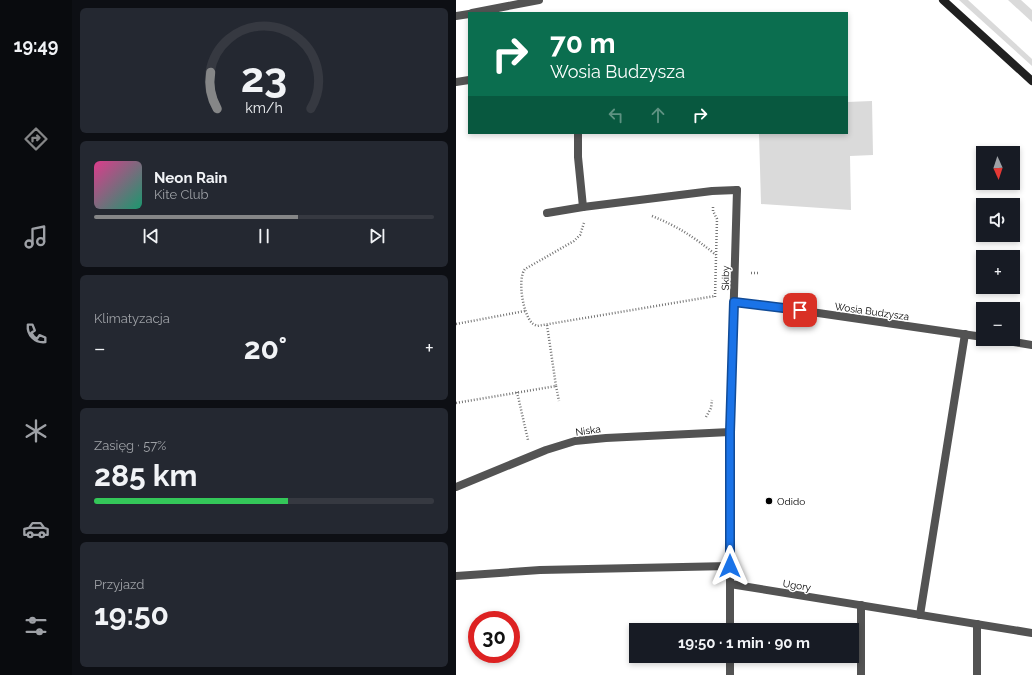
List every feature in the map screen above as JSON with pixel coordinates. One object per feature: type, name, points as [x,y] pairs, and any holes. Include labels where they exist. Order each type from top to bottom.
[{"type":"street","points":[[477,12],[539,0]]},
{"type":"street","points":[[943,0],[1032,81]]},
{"type":"street","points":[[456,16],[468,14]]},
{"type":"street","points":[[456,82],[468,80]]},
{"type":"street","points":[[547,213],[583,207],[578,157],[578,134]]},
{"type":"street","name":"Skiby","points":[[583,207],[712,191],[737,190],[730,432],[730,623]]},
{"type":"street","name":"Wosia Budzysza","points":[[734,302],[976,336]]},
{"type":"street","points":[[920,616],[965,334]]},
{"type":"street","points":[[1020,343],[1032,345]]},
{"type":"street","name":"Niska","points":[[456,487],[546,450],[575,441],[730,432]]},
{"type":"street","points":[[456,576],[540,570],[730,566]]},
{"type":"street","name":"Ugory","points":[[730,584],[1032,634]]},
{"type":"street","points":[[861,605],[861,675]]},
{"type":"street","points":[[977,624],[978,675]]},
{"type":"street","points":[[730,663],[730,675]]},
{"type":"path","points":[[713,211],[717,219],[715,304]]},
{"type":"path","points":[[647,214],[682,229],[716,255]]},
{"type":"path","points":[[585,221],[580,235],[574,241],[525,269],[522,273],[521,284],[525,311],[532,323],[537,326],[715,296]]},
{"type":"path","points":[[456,324],[525,311]]},
{"type":"path","points":[[547,325],[559,401]]},
{"type":"path","points":[[456,403],[556,386]]},
{"type":"path","points":[[517,392],[529,444]]},
{"type":"path","points":[[706,416],[711,408],[712,398]]},
{"type":"shaded area","points":[[959,0],[968,0],[1032,59],[1032,66]]},
{"type":"shaded area","points":[[1008,0],[1021,0],[1032,10],[1032,22]]},
{"type":"shaded area","points":[[872,101],[873,155],[850,156],[851,210],[761,204],[759,134],[848,134],[848,102]]},
{"type":"place","name":"Odido","points":[[769,501]]},
{"type":"route","points":[[730,566],[730,432],[734,302],[800,310]]}]
